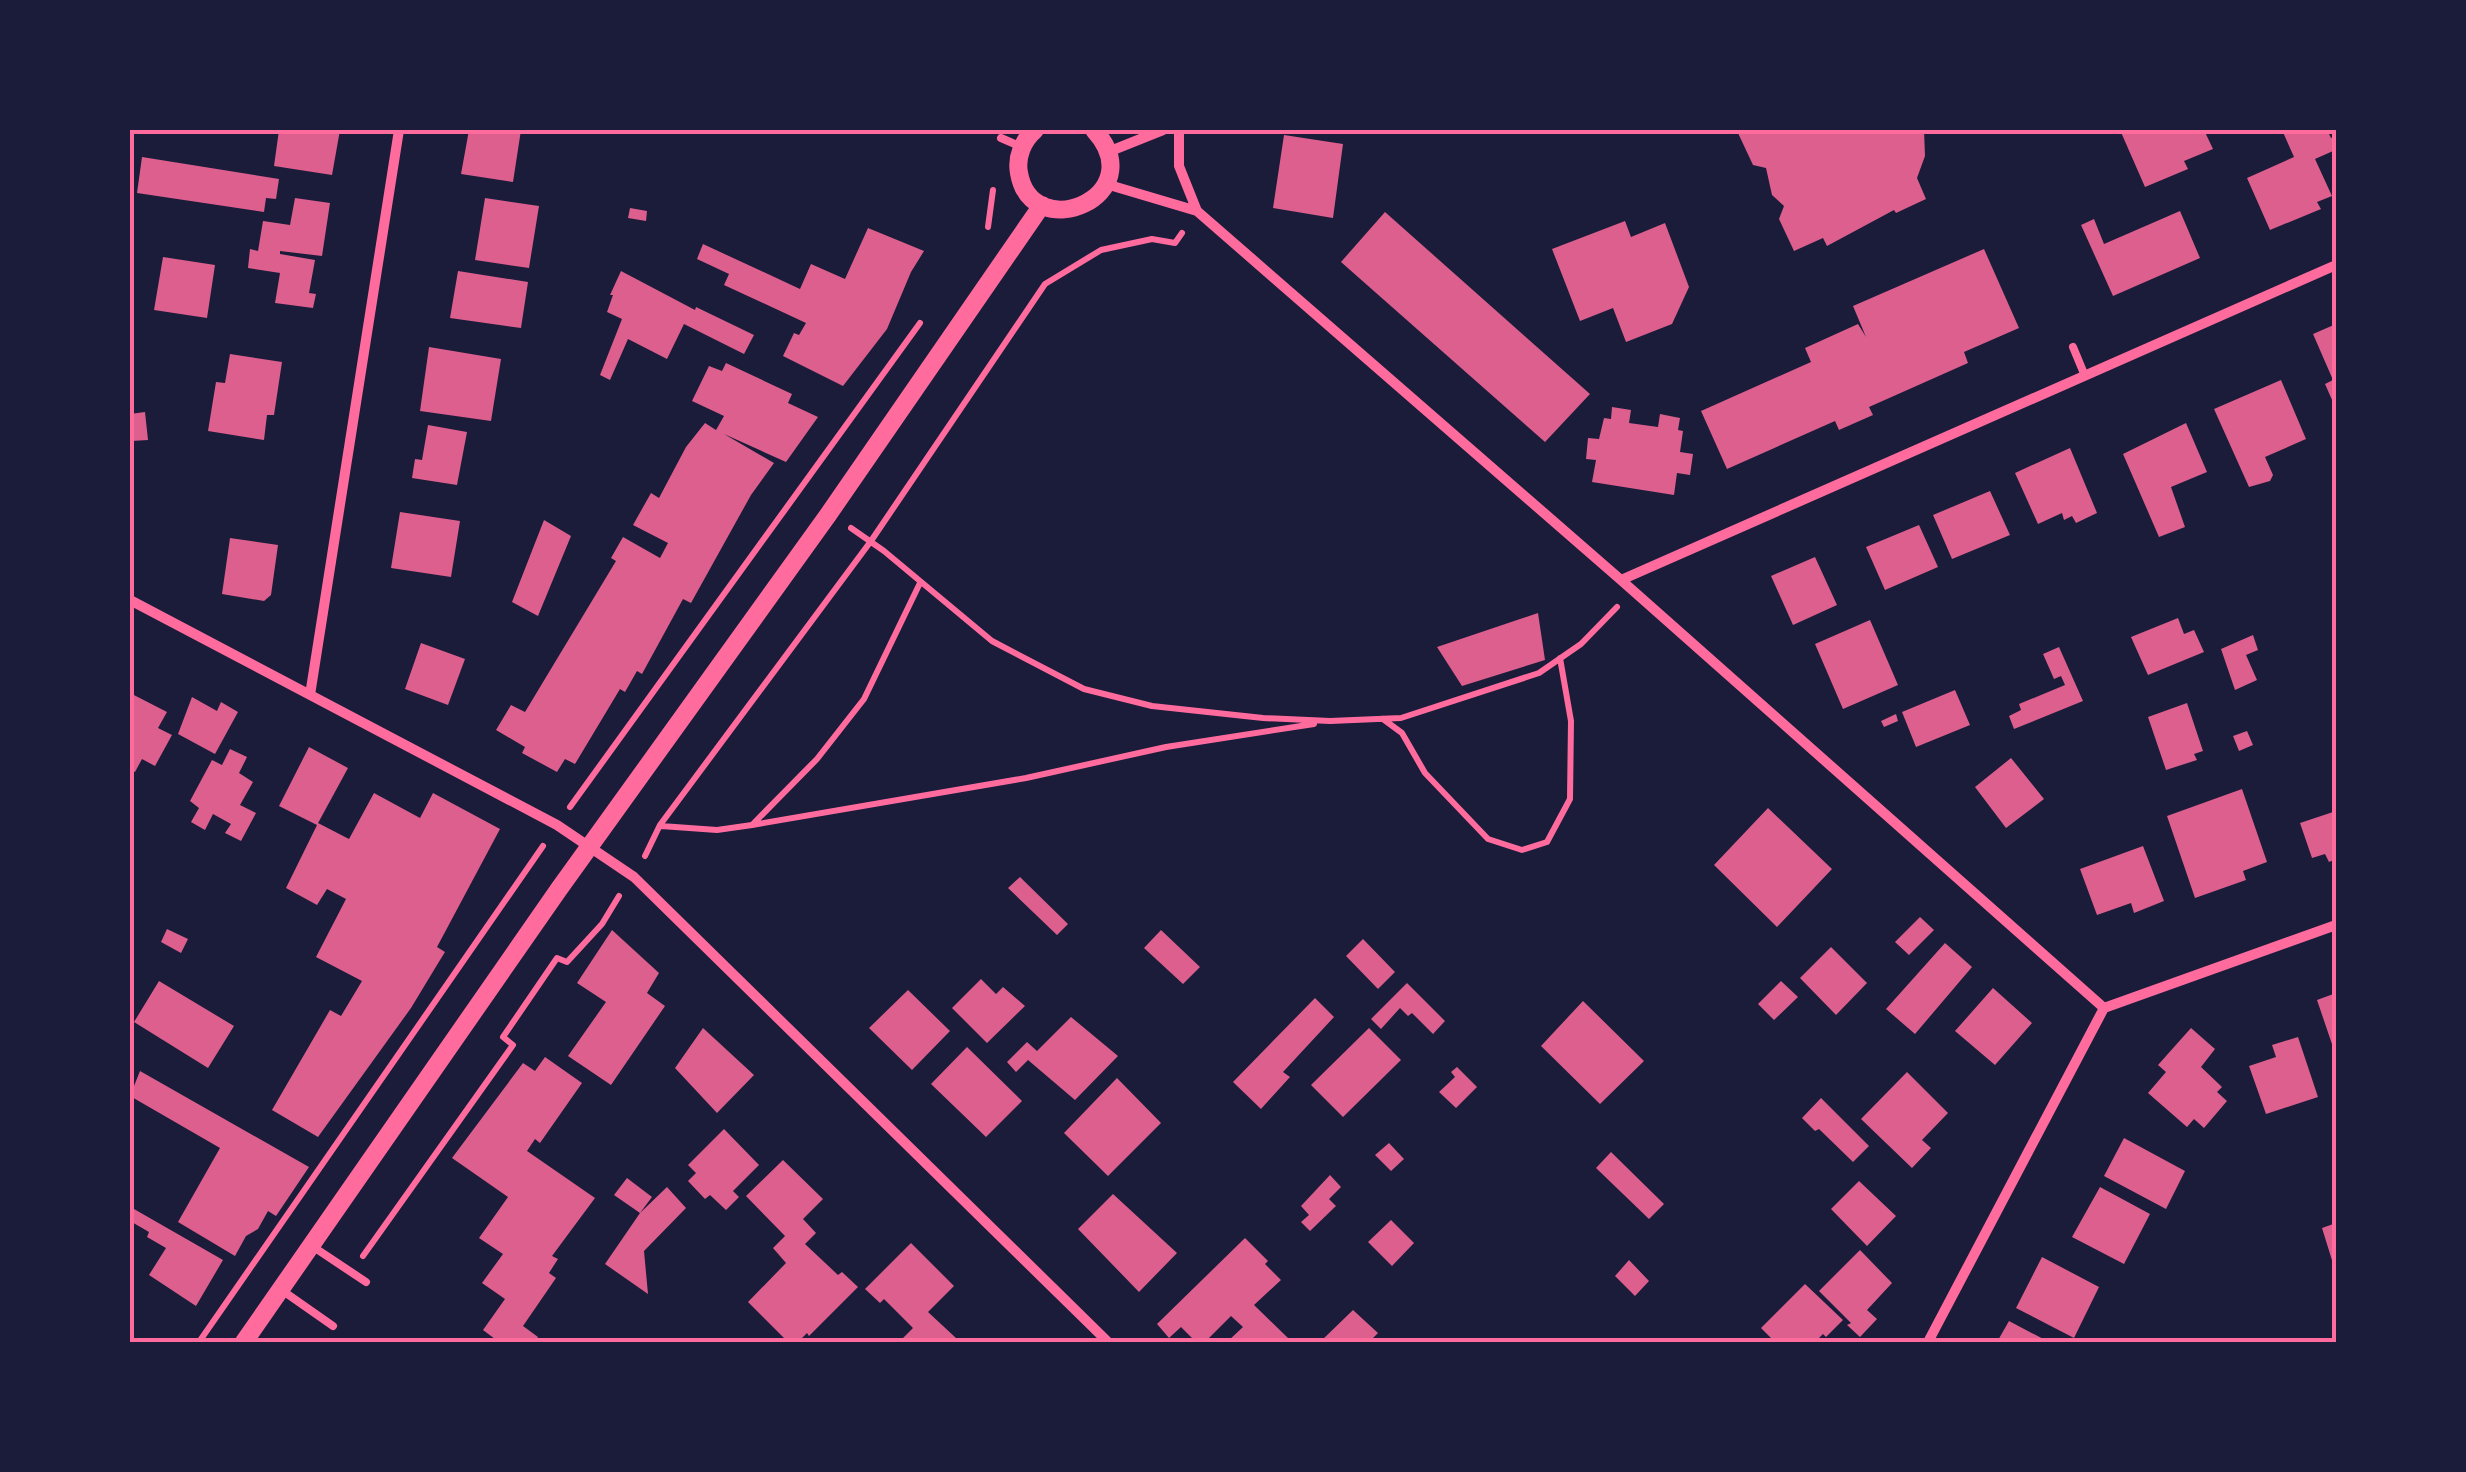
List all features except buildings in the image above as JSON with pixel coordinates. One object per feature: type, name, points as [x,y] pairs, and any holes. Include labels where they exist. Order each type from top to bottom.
[{"type":"street","points":[[310,695],[400,130]]},
{"type":"street","points":[[1035,130],[1022,148],[1019,174],[1024,186],[1042,205],[1072,210],[1097,197],[1109,174],[1108,152],[1094,130]]},
{"type":"street","points":[[1108,152],[1163,130]]},
{"type":"street","points":[[1178,130],[1179,166],[1196,211]]},
{"type":"street","points":[[1106,184],[1196,211],[1621,580],[2104,1008]]},
{"type":"street","points":[[244,1342],[309,1244],[828,515],[1042,205]]},
{"type":"street","points":[[1621,580],[2336,266]]},
{"type":"street","points":[[130,600],[557,825],[634,877],[1108,1342]]},
{"type":"street","points":[[1928,1342],[2104,1008],[2336,925]]},
{"type":"lane","points":[[1001,138],[1022,148]]},
{"type":"lane","points":[[2073,347],[2085,376]]},
{"type":"lane","points":[[309,1244],[366,1282]]},
{"type":"lane","points":[[280,1288],[333,1326]]},
{"type":"path","points":[[978,241],[989,226],[1001,138]]},
{"type":"path","points":[[352,1272],[512,1045],[503,1037],[557,958],[567,962],[602,924],[634,877],[660,826],[871,541],[1045,284]]},
{"type":"path","points":[[198,1342],[557,825],[922,320]]},
{"type":"path","points":[[828,515],[871,541],[992,640],[1084,689],[1152,706],[1330,722]]},
{"type":"path","points":[[752,824],[817,759],[864,699],[920,583]]},
{"type":"path","points":[[660,826],[718,830],[1026,778],[1166,747],[1330,722],[1401,718],[1539,673],[1581,644],[1632,590]]},
{"type":"path","points":[[1383,719],[1402,733],[1426,772],[1488,839],[1522,850],[1547,842],[1570,799],[1571,721],[1560,658]]}]
